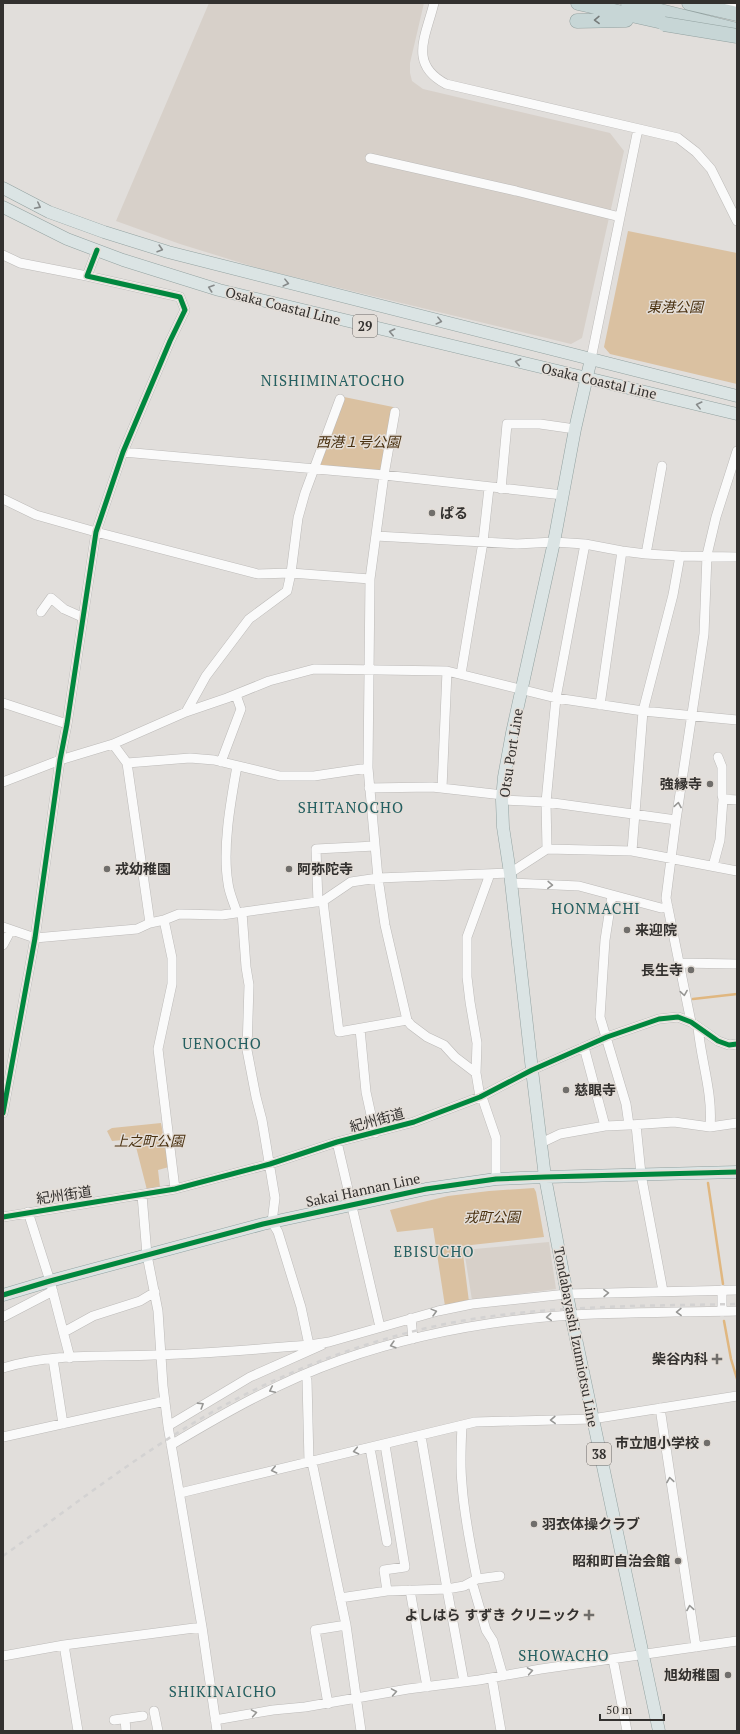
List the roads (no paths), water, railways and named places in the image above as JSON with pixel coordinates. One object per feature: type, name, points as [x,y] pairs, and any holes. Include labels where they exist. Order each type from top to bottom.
[{"type":"highway","points":[[578,3],[714,32]]},
{"type":"highway","points":[[628,3],[737,30]]},
{"type":"highway","points":[[689,3],[737,13]]},
{"type":"highway","points":[[710,3],[737,13]]},
{"type":"highway","points":[[577,21],[635,20],[737,37]]},
{"type":"main road","name":"Osaka Coastal Line","points":[[3,188],[49,212],[104,232],[168,252],[737,396]]},
{"type":"main road","name":"Osaka Coastal Line","points":[[3,207],[67,240],[219,290],[737,414]]},
{"type":"main road","name":"Otsu Port Line","points":[[546,1177],[504,827],[503,797],[509,748],[554,542],[575,429],[591,359]]},
{"type":"main road","name":"Sakai Hannan Line","points":[[3,1295],[51,1286],[148,1255],[272,1222],[426,1189],[496,1179],[737,1172]]},
{"type":"main road","name":"Tondabayashi Izumiotsu Line","points":[[546,1177],[567,1294],[592,1419],[658,1731]]},
{"type":"street","points":[[434,3],[422,57],[427,70],[434,78],[446,84],[678,138],[696,152],[711,169],[737,222]]},
{"type":"street","points":[[598,3],[737,37]]},
{"type":"street","points":[[721,3],[737,7]]},
{"type":"street","points":[[591,359],[638,129]]},
{"type":"street","points":[[370,158],[516,190],[620,217]]},
{"type":"street","points":[[87,276],[97,250]]},
{"type":"street","points":[[3,255],[20,263],[87,276],[180,297],[185,310],[170,341],[124,452],[96,532],[67,724],[60,760],[35,938],[5,1092],[3,1113]]},
{"type":"street","points":[[186,712],[206,676],[249,619],[287,591],[291,573],[298,518],[305,493],[340,399]]},
{"type":"street","points":[[395,412],[384,476],[370,579],[368,768],[378,878],[385,925],[407,1020],[411,1025],[427,1037],[444,1045],[455,1057],[476,1073]]},
{"type":"street","points":[[501,489],[507,424],[540,424],[575,429]]},
{"type":"street","points":[[124,452],[314,469],[563,495]]},
{"type":"street","points":[[710,1127],[710,1098],[694,1025],[686,1005],[666,898],[676,820],[704,634],[708,555],[716,517],[737,452]]},
{"type":"street","points":[[646,554],[662,466]]},
{"type":"street","points":[[461,674],[483,542],[489,488]]},
{"type":"street","points":[[3,499],[36,515],[258,574],[291,573],[370,579]]},
{"type":"street","points":[[376,536],[517,544],[554,542],[585,544],[646,554],[680,556],[737,556]]},
{"type":"street","points":[[547,849],[546,802],[556,698],[585,544]]},
{"type":"street","points":[[600,704],[622,551]]},
{"type":"street","points":[[632,851],[643,711],[673,595],[680,556]]},
{"type":"street","points":[[41,612],[51,598],[64,609],[82,617]]},
{"type":"street","points":[[3,782],[60,760],[113,744],[186,712],[236,695],[269,681],[314,669],[447,671],[556,698],[643,711],[737,720]]},
{"type":"street","points":[[442,788],[447,671]]},
{"type":"street","points":[[221,762],[241,709],[236,695]]},
{"type":"street","points":[[3,703],[67,724]]},
{"type":"street","points":[[113,744],[127,763],[150,923]]},
{"type":"street","points":[[713,866],[720,840],[723,799],[722,767],[718,757]]},
{"type":"street","points":[[127,763],[190,758],[221,762],[280,776],[314,776],[368,768]]},
{"type":"street","points":[[237,766],[232,792],[226,858],[228,884],[240,913],[249,985],[247,1050],[270,1164],[275,1198],[272,1222],[278,1232],[301,1307],[309,1344]]},
{"type":"street","points":[[369,788],[442,788],[676,820]]},
{"type":"street","points":[[723,799],[737,800]]},
{"type":"street","points":[[375,846],[316,849],[321,901],[339,1032],[407,1020]]},
{"type":"street","points":[[511,878],[547,849],[632,851],[737,871]]},
{"type":"street","points":[[490,874],[467,937],[467,977],[477,1043],[476,1073],[480,1097],[484,1100],[496,1138],[496,1179]]},
{"type":"street","points":[[3,945],[7,928],[35,938],[136,929],[179,914],[222,915],[321,901],[351,882],[378,878],[490,874],[579,886],[661,908],[668,908]]},
{"type":"street","points":[[612,895],[605,940],[600,1017],[632,1125],[663,1292]]},
{"type":"street","points":[[164,920],[172,958],[172,984],[158,1049],[175,1189]]},
{"type":"street","points":[[679,963],[737,964]]},
{"type":"street","name":"紀州街道","points":[[3,1217],[175,1189],[270,1164],[337,1142],[414,1122],[480,1097],[532,1070],[607,1037],[659,1019],[678,1017],[694,1025],[718,1041],[729,1045],[737,1044]]},
{"type":"street","points":[[360,1029],[366,1092],[375,1132]]},
{"type":"street","points":[[584,1047],[605,1126]]},
{"type":"street","points":[[541,1143],[560,1134],[605,1126],[674,1122],[710,1127],[737,1123]]},
{"type":"street","points":[[337,1142],[380,1327]]},
{"type":"street","points":[[142,1195],[151,1278],[158,1311],[168,1426],[202,1628],[217,1731]]},
{"type":"street","points":[[28,1212],[51,1286],[70,1358]]},
{"type":"street","points":[[3,1317],[51,1286]]},
{"type":"street","points":[[722,1290],[722,1312]]},
{"type":"street","points":[[168,1426],[250,1377],[329,1342],[438,1311],[472,1304],[567,1294],[737,1290]]},
{"type":"street","points":[[64,1332],[93,1316],[140,1301],[155,1292]]},
{"type":"street","points":[[172,1449],[241,1404],[312,1371],[341,1360],[413,1339],[476,1326],[571,1315],[737,1311]]},
{"type":"street","points":[[411,1318],[413,1339]]},
{"type":"street","points":[[3,1368],[35,1361],[53,1359],[161,1355],[329,1342]]},
{"type":"street","points":[[53,1359],[63,1424]]},
{"type":"street","points":[[307,1380],[311,1462],[346,1625],[355,1698],[361,1731]]},
{"type":"street","points":[[180,1493],[476,1422],[592,1419],[736,1396]]},
{"type":"street","points":[[3,1438],[165,1401]]},
{"type":"street","points":[[660,1408],[696,1647]]},
{"type":"street","points":[[462,1426],[460,1462],[462,1486],[475,1580],[486,1630],[493,1641],[503,1676]]},
{"type":"street","points":[[421,1436],[464,1682]]},
{"type":"street","points":[[385,1444],[405,1567],[384,1570],[387,1591]]},
{"type":"street","points":[[370,1448],[387,1542]]},
{"type":"street","points":[[340,1598],[387,1591],[447,1589],[464,1586],[475,1580],[500,1576]]},
{"type":"street","points":[[410,1590],[427,1687]]},
{"type":"street","points":[[328,1704],[315,1630],[346,1625]]},
{"type":"street","points":[[3,1656],[64,1645],[202,1628]]},
{"type":"street","points":[[215,1720],[273,1710],[328,1704],[355,1698],[737,1641]]},
{"type":"street","points":[[64,1645],[78,1731]]},
{"type":"street","points":[[613,1659],[627,1731]]},
{"type":"street","points":[[492,1678],[501,1731]]},
{"type":"street","points":[[154,1711],[158,1731]]},
{"type":"street","points":[[114,1720],[142,1716]]},
{"type":"street","points":[[125,1718],[126,1731]]},
{"type":"waterway","points":[[693,999],[737,994]]},
{"type":"waterway","points":[[708,1183],[723,1284]]},
{"type":"waterway","points":[[724,1321],[731,1359],[737,1379]]},
{"type":"railway","points":[[3,1556],[129,1465],[207,1415],[235,1399],[294,1371],[356,1348],[418,1330],[485,1317],[557,1310],[629,1306],[737,1304]]},
{"type":"place","name":"ぱる","points":[[432,513]]},
{"type":"place","name":"強縁寺","points":[[710,784]]},
{"type":"place","name":"戎幼稚園","points":[[107,869]]},
{"type":"place","name":"阿弥陀寺","points":[[289,869]]},
{"type":"place","name":"来迎院","points":[[627,930]]},
{"type":"place","name":"長生寺","points":[[691,970]]},
{"type":"place","name":"慈眼寺","points":[[566,1090]]},
{"type":"place","name":"柴谷内科","points":[[717,1359]]},
{"type":"place","name":"市立旭小学校","points":[[707,1443]]},
{"type":"place","name":"羽衣体操クラブ","points":[[534,1524]]},
{"type":"place","name":"昭和町自治会館","points":[[678,1561]]},
{"type":"place","name":"よしはら すずき クリニック","points":[[589,1615]]},
{"type":"place","name":"旭幼稚園","points":[[728,1675]]},
{"type":"district","name":"NISHIMINATOCHO","points":[[333,381]]},
{"type":"district","name":"SHITANOCHO","points":[[351,808]]},
{"type":"district","name":"HONMACHI","points":[[596,909]]},
{"type":"district","name":"UENOCHO","points":[[222,1044]]},
{"type":"district","name":"EBISUCHO","points":[[434,1252]]},
{"type":"district","name":"SHOWACHO","points":[[564,1656]]},
{"type":"district","name":"SHIKINAICHO","points":[[223,1692]]},
{"type":"park label","name":"東港公園","points":[[675,307]]},
{"type":"park label","name":"西港１号公園","points":[[358,442]]},
{"type":"park label","name":"上之町公園","points":[[149,1141]]},
{"type":"park label","name":"戎町公園","points":[[492,1217]]}]
